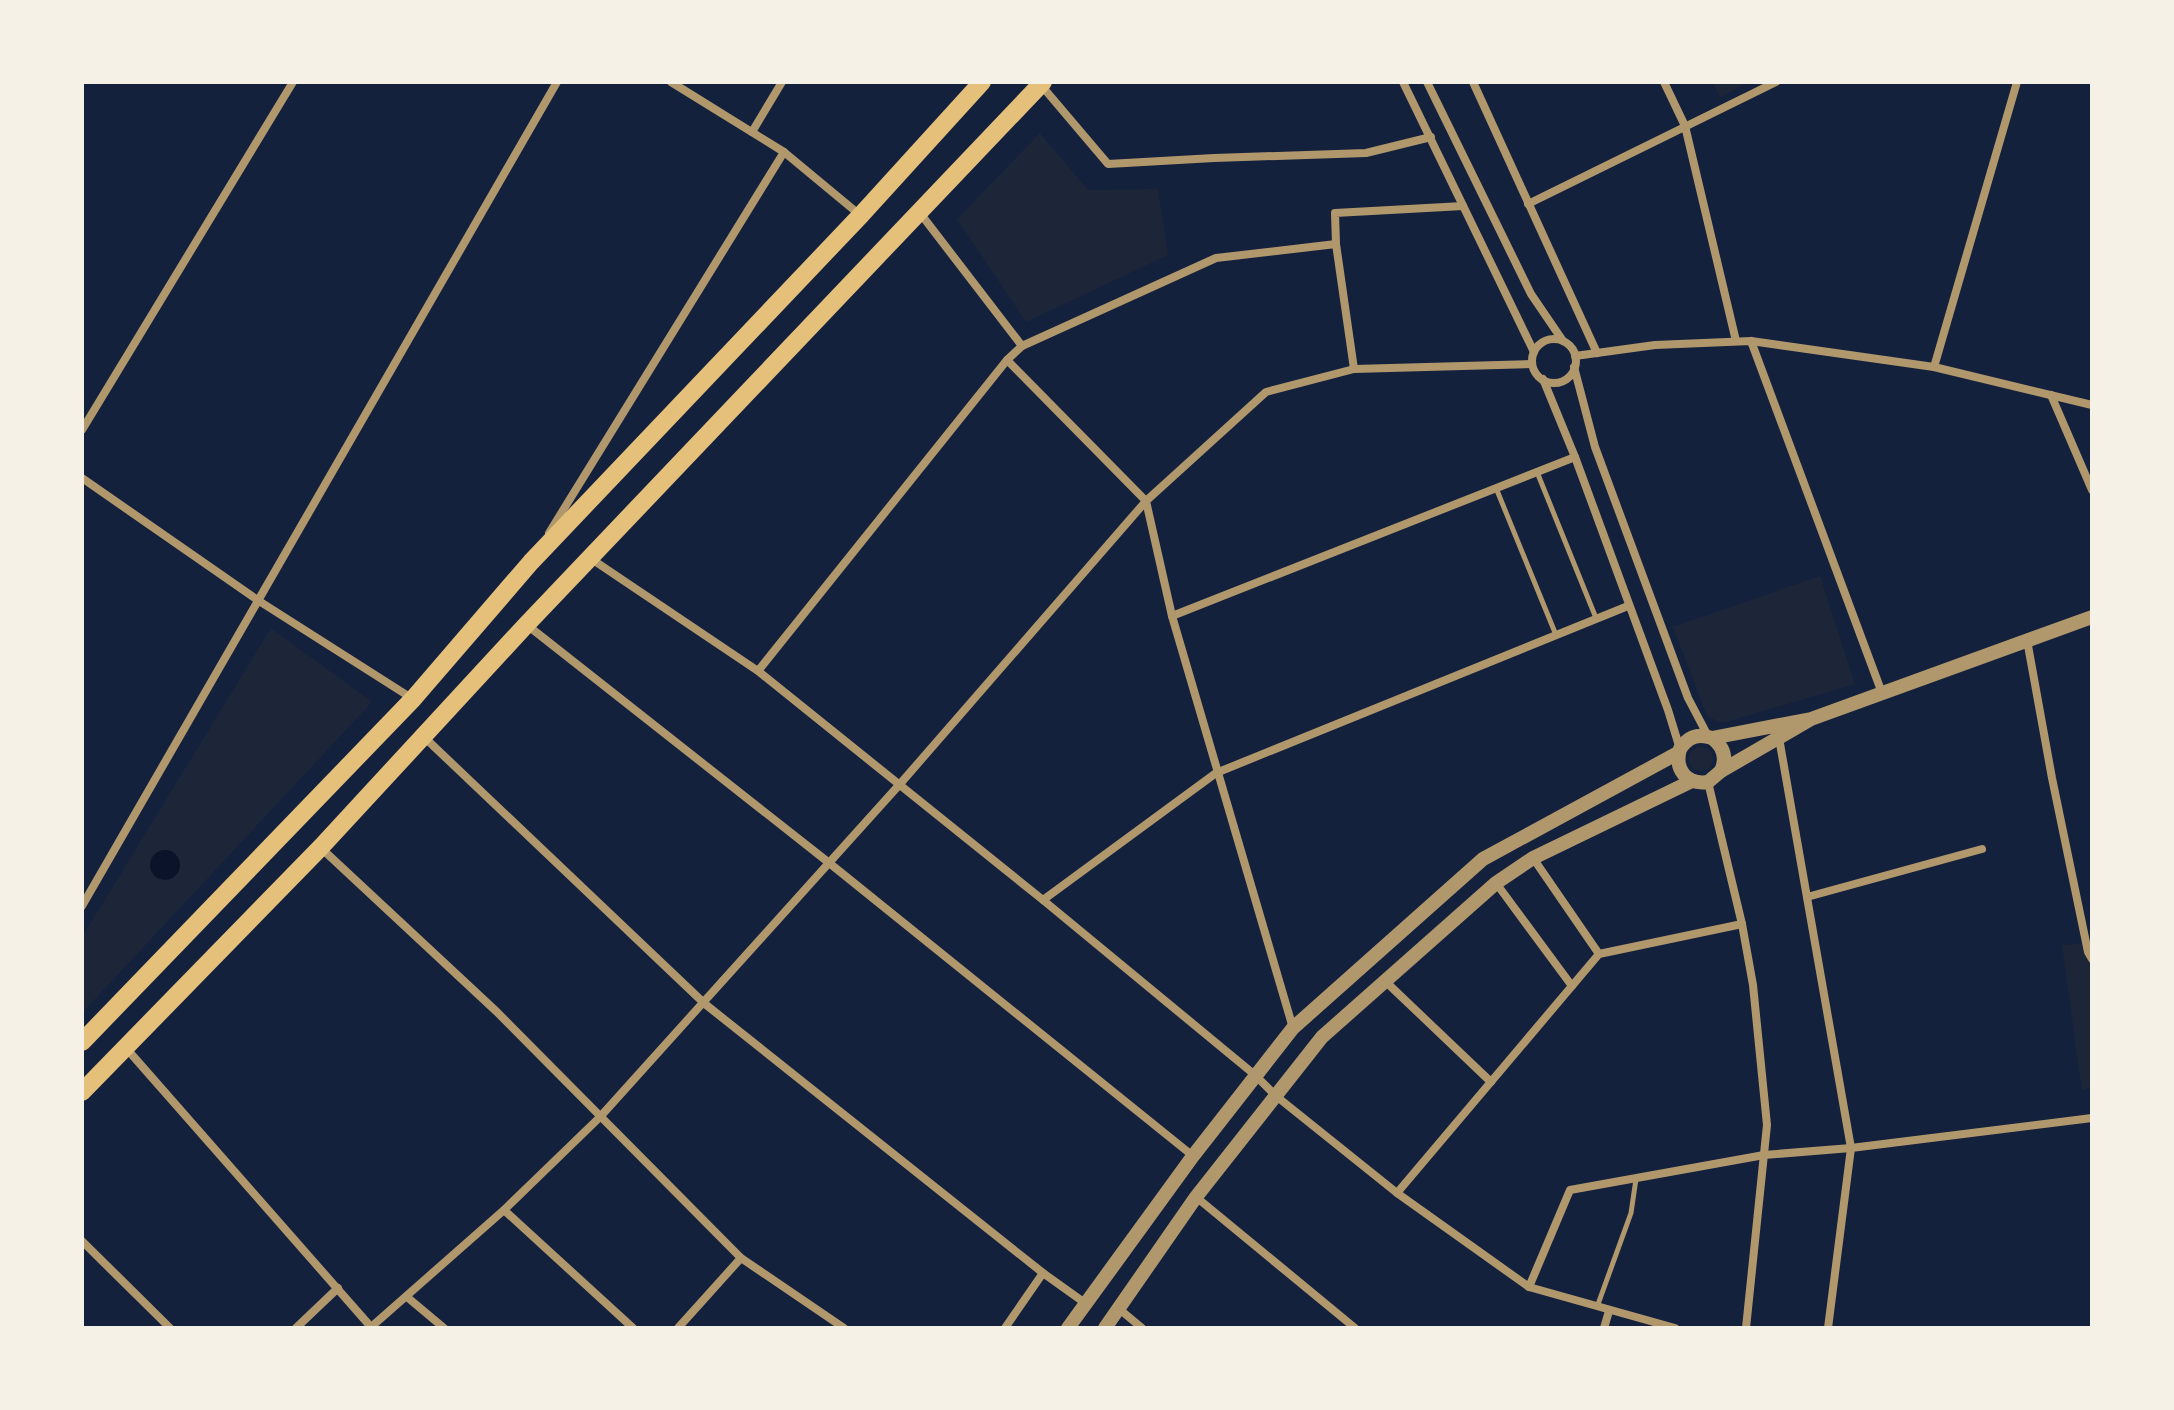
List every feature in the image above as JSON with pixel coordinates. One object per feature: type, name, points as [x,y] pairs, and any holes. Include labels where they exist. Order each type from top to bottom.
[{"type":"main road","points":[[82,1042],[413,699],[531,562],[861,215],[982,82]]},
{"type":"main road","points":[[82,1092],[321,847],[526,625],[1042,83]]},
{"type":"street","points":[[82,430],[293,82]]},
{"type":"street","points":[[82,906],[557,82]]},
{"type":"street","points":[[671,82],[784,152],[861,215]]},
{"type":"street","points":[[752,132],[782,82]]},
{"type":"street","points":[[1403,82],[1534,352]]},
{"type":"street","points":[[1427,82],[1531,294],[1563,341]]},
{"type":"street","points":[[1473,82],[1597,353]]},
{"type":"street","points":[[1664,82],[1685,126],[1736,341]]},
{"type":"street","points":[[1528,204],[1776,82]]},
{"type":"street","points":[[1934,367],[2017,82]]},
{"type":"street","points":[[1042,83],[1108,164],[1366,153],[1431,137]]},
{"type":"street","points":[[531,562],[784,152]]},
{"type":"street","points":[[1354,369],[1336,244],[1335,213],[1463,206]]},
{"type":"street","points":[[920,213],[1022,346]]},
{"type":"street","points":[[758,671],[1007,360],[1022,346],[1216,258],[1336,244]]},
{"type":"street","points":[[1548,340],[1563,341],[1570,345],[1575,356],[1571,374],[1561,381],[1543,379],[1532,364],[1534,352],[1538,345],[1548,340]]},
{"type":"street","points":[[1575,356],[1655,345],[1751,341],[1934,367],[2092,405]]},
{"type":"street","points":[[1751,341],[1882,693]]},
{"type":"street","points":[[1007,360],[1146,501],[1172,616],[1293,1028]]},
{"type":"street","points":[[125,1047],[371,1328],[504,1210],[600,1117],[900,784],[1146,501],[1266,392],[1354,369],[1532,364]]},
{"type":"street","points":[[1574,367],[1595,447],[1688,698],[1710,738],[1723,751],[1725,759],[1721,771]]},
{"type":"street","points":[[1543,379],[1668,710],[1679,751],[1680,770],[1692,781]]},
{"type":"street","points":[[2051,395],[2092,490]]},
{"type":"street","points":[[1172,616],[1575,457]]},
{"type":"street","points":[[82,478],[259,601],[413,699]]},
{"type":"street","points":[[590,558],[758,671],[1043,900],[1255,1075],[1276,1096],[1397,1193],[1529,1287],[1675,1328]]},
{"type":"street","points":[[1043,900],[1216,773],[1628,606]]},
{"type":"street","points":[[1068,1328],[1193,1156],[1293,1028],[1483,859],[1679,751],[1691,738],[1710,738],[1811,719],[2092,617]]},
{"type":"street","points":[[526,625],[828,862],[1193,1156]]},
{"type":"street","points":[[2027,640],[2052,778],[2092,959]]},
{"type":"street","points":[[1105,1328],[1196,1197],[1322,1037],[1496,883],[1533,858],[1692,781],[1708,782],[1721,771],[1811,719]]},
{"type":"street","points":[[423,736],[705,1004],[1085,1303]]},
{"type":"street","points":[[1779,738],[1851,1148],[1828,1328]]},
{"type":"street","points":[[1708,782],[1742,924],[1753,985],[1765,1109],[1764,1155],[1746,1328]]},
{"type":"street","points":[[321,847],[497,1012],[741,1258],[844,1328]]},
{"type":"street","points":[[1807,897],[1982,849]]},
{"type":"street","points":[[1533,858],[1599,954]]},
{"type":"street","points":[[1496,883],[1572,986]]},
{"type":"street","points":[[1397,1193],[1599,954],[1742,924]]},
{"type":"street","points":[[1385,981],[1491,1082]]},
{"type":"street","points":[[1529,1287],[1570,1190],[1764,1155],[1851,1148],[2092,1118]]},
{"type":"street","points":[[1196,1197],[1355,1328]]},
{"type":"street","points":[[504,1210],[633,1328]]},
{"type":"street","points":[[82,1241],[170,1328]]},
{"type":"street","points":[[678,1328],[741,1258]]},
{"type":"street","points":[[1005,1328],[1043,1273]]},
{"type":"street","points":[[296,1328],[338,1288]]},
{"type":"street","points":[[407,1297],[444,1328]]},
{"type":"street","points":[[1118,1308],[1142,1328]]},
{"type":"street","points":[[1604,1328],[1609,1311]]},
{"type":"lane","points":[[1537,472],[1596,619]]},
{"type":"lane","points":[[1496,488],[1556,636]]},
{"type":"lane","points":[[1597,1308],[1631,1213],[1636,1178]]},
{"type":"shaded area","points":[[1713,82],[1748,82],[1720,98]]},
{"type":"shaded area","points":[[1040,133],[1088,190],[1158,189],[1168,255],[1026,322],[957,219]]},
{"type":"shaded area","points":[[1820,576],[1855,684],[1726,722],[1707,716],[1673,627]]},
{"type":"shaded area","points":[[271,628],[372,702],[82,1013],[82,937]]},
{"type":"shaded area","points":[[1701,747],[1712,754],[1713,759],[1706,770],[1701,771],[1690,764],[1689,759],[1696,748]]},
{"type":"shaded area","points":[[165,850],[171,851],[179,859],[179,871],[171,879],[165,880],[159,879],[151,871],[150,865],[151,859],[159,851]]},
{"type":"shaded area","points":[[2092,943],[2092,1086],[2082,1091],[2062,945]]}]
